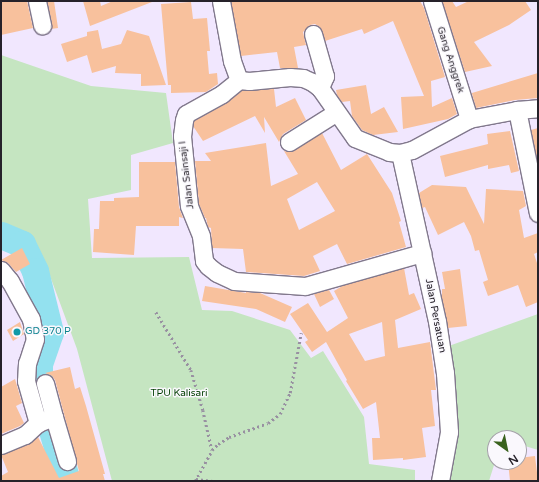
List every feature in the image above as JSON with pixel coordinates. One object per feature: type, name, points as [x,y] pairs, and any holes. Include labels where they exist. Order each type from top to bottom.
[{"type":"street","points":[[37,1],[42,25]]},
{"type":"street","points":[[221,1],[235,72],[239,80],[249,82],[303,78],[320,88],[336,113],[355,138],[389,152],[400,153],[422,146],[469,119],[517,110],[538,108]]},
{"type":"street","name":"Gang Anggrek","points":[[432,1],[469,119]]},
{"type":"street","points":[[313,34],[325,76],[320,88]]},
{"type":"street","name":"Jalan Sainsaji I","points":[[239,80],[222,94],[186,114],[184,120],[182,136],[189,206],[201,236],[204,260],[208,266],[217,273],[234,280],[305,286],[422,253]]},
{"type":"street","points":[[517,110],[538,213]]},
{"type":"street","points":[[289,142],[336,113]]},
{"type":"street","name":"Jalan Persatuan","points":[[400,153],[437,321],[445,373],[449,432],[440,481]]},
{"type":"street","points":[[1,270],[10,281],[31,319],[35,339],[27,363],[26,381],[67,461]]},
{"type":"street","points":[[45,383],[46,420]]},
{"type":"street","points":[[1,445],[25,435],[46,420]]},
{"type":"path","points":[[156,312],[190,370],[203,410],[212,450]]},
{"type":"path","points":[[213,481],[196,480],[212,450],[229,437],[268,423],[280,414],[290,393],[301,333]]},
{"type":"green space","name":"TPU Kalisari","points":[[1,55],[91,86],[166,93],[173,143],[131,155],[131,190],[88,199],[92,258],[189,257],[202,310],[232,311],[290,330],[311,358],[323,351],[364,417],[369,464],[415,470],[415,481],[112,481],[77,349],[50,276],[31,236],[1,230]]},
{"type":"green space","points":[[538,314],[538,450],[527,447],[527,430],[487,430],[487,470],[492,470],[489,481],[452,481],[446,479],[446,347]]},
{"type":"building","points":[[1,1],[27,1],[33,28],[1,35]]},
{"type":"building","points":[[47,1],[54,1],[58,28],[51,29],[52,23]]},
{"type":"building","points":[[83,1],[100,1],[101,6],[113,1],[152,2],[90,26]]},
{"type":"building","points":[[231,1],[420,1],[424,8],[445,77],[431,81],[432,107],[452,98],[457,114],[448,119],[403,129],[401,97],[424,96],[393,21],[364,34],[362,29],[325,41],[320,27],[315,24],[310,25],[303,32],[306,45],[294,47],[298,68],[280,68],[277,52],[241,56]]},
{"type":"building","points":[[442,1],[452,1],[456,7],[469,1],[525,1],[531,10],[509,25],[474,42],[492,66],[465,72]]},
{"type":"building","points":[[191,2],[193,19],[207,18],[210,51],[207,51],[209,74],[217,73],[218,84],[206,92],[171,93],[171,85],[168,85],[161,4]]},
{"type":"building","points":[[98,30],[102,49],[121,44],[127,30],[149,36],[166,85],[141,86],[141,74],[115,73],[116,66],[92,73],[87,55],[67,62],[61,44],[87,36],[87,32]]},
{"type":"building","points":[[538,73],[538,98],[515,100],[476,108],[471,90],[472,93]]},
{"type":"building","points":[[366,85],[371,114],[384,107],[398,132],[373,135],[362,130],[352,116],[350,101],[342,102],[337,95],[336,90]]},
{"type":"building","points":[[274,89],[276,107],[295,98],[306,120],[283,134],[279,142],[264,117],[265,133],[255,116],[203,141],[193,126],[194,121],[227,103],[242,90]]},
{"type":"building","points":[[538,128],[538,163],[531,130]]},
{"type":"building","points":[[510,131],[519,171],[511,173],[509,165],[488,169],[488,165],[445,177],[440,156],[488,144],[487,134]]},
{"type":"building","points":[[322,133],[341,170],[367,154],[392,193],[401,221],[399,222],[406,247],[347,264],[337,244],[313,256],[320,271],[304,276],[246,272],[243,249],[212,248],[211,228],[208,227],[206,218],[199,204],[195,161],[211,161],[205,153],[266,143],[271,186],[298,174],[284,151],[289,152]],"holes":[[[317,182],[335,211],[299,230],[287,199]]]},
{"type":"building","points":[[139,162],[175,162],[179,207],[183,218],[179,217],[179,226],[136,226],[134,255],[93,252],[94,229],[99,229],[100,201],[114,201],[114,198],[139,197]]},
{"type":"building","points":[[432,185],[466,187],[484,224],[486,189],[523,191],[526,206],[519,210],[524,238],[538,233],[538,252],[534,254],[538,266],[538,302],[526,307],[518,285],[488,296],[483,282],[488,280],[479,250],[475,251],[471,236],[464,222],[438,235],[425,207],[422,208],[419,193]]},
{"type":"building","points":[[22,248],[30,264],[16,272],[8,263],[1,260]]},
{"type":"building","points":[[404,268],[409,295],[414,293],[421,309],[395,320],[398,348],[430,342],[436,390],[431,390],[435,426],[422,428],[426,457],[403,460],[403,458],[373,460],[372,438],[380,438],[376,402],[363,409],[346,381],[347,380],[326,342],[312,352],[305,342],[308,340],[290,314],[308,303],[327,332],[348,318],[334,291],[344,285]],"holes":[[[382,322],[385,356],[365,361],[349,334]]]},
{"type":"building","points":[[460,269],[467,326],[448,328],[442,298],[442,289],[445,289],[442,272]]},
{"type":"building","points":[[205,286],[246,293],[260,293],[292,307],[285,322],[256,309],[202,301]]},
{"type":"building","points":[[329,290],[334,299],[320,307],[314,294]]},
{"type":"building","name":"GD 370 P","points":[[20,322],[24,334],[13,341],[7,330]]},
{"type":"building","points":[[70,367],[75,389],[80,387],[86,406],[105,474],[103,474],[105,481],[1,481],[1,476],[8,472],[1,455],[29,444],[38,437],[59,478],[79,471],[55,380],[52,376],[45,373]]},
{"type":"building","points":[[15,379],[22,403],[16,406],[24,423],[1,434],[1,387]]},
{"type":"building","points":[[535,456],[538,481],[510,481],[509,470],[527,470],[527,457]]},
{"type":"waterway","points":[[1,235],[22,244],[35,271],[50,332],[39,364],[39,387],[67,481]]},
{"type":"place","name":"GD 370 P","points":[[17,332]]}]
